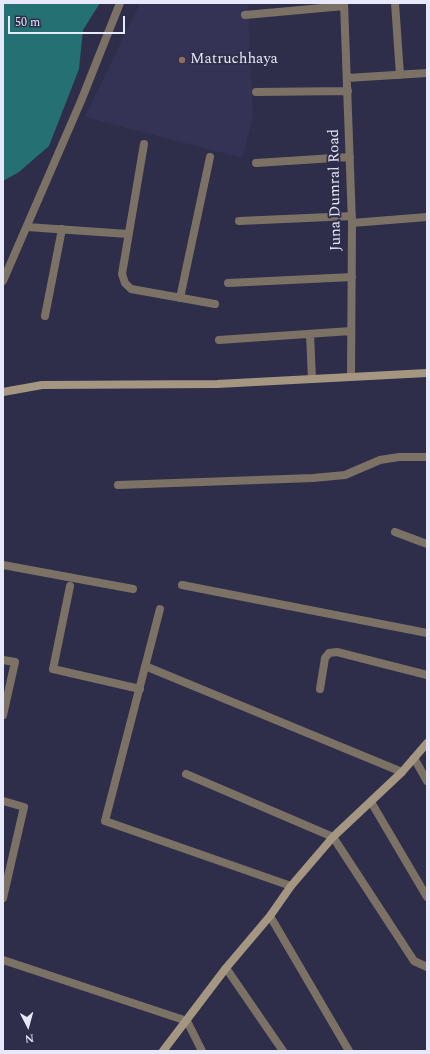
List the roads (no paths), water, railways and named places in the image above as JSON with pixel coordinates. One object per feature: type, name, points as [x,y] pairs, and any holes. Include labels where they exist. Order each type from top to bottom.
[{"type":"main road","points":[[3,392],[42,385],[218,384],[427,373]]},
{"type":"main road","points":[[163,1051],[226,968],[270,916],[291,886],[333,838],[402,772],[427,743]]},
{"type":"street","points":[[3,281],[81,101],[120,3]]},
{"type":"street","points":[[395,3],[400,75]]},
{"type":"street","points":[[245,15],[344,5]]},
{"type":"street","name":"Juna Dumral Road","points":[[344,5],[352,220],[352,377]]},
{"type":"street","points":[[347,78],[427,73]]},
{"type":"street","points":[[256,92],[348,91]]},
{"type":"street","points":[[144,144],[122,274],[125,283],[131,289],[215,304]]},
{"type":"street","points":[[180,298],[210,157]]},
{"type":"street","points":[[256,163],[350,157]]},
{"type":"street","points":[[239,221],[352,220],[427,217]]},
{"type":"street","points":[[27,227],[128,234]]},
{"type":"street","points":[[44,316],[62,229]]},
{"type":"street","points":[[228,283],[352,277]]},
{"type":"street","points":[[219,340],[352,331]]},
{"type":"street","points":[[310,334],[312,379]]},
{"type":"street","points":[[118,485],[313,478],[345,475],[380,460],[399,457],[427,457]]},
{"type":"street","points":[[395,532],[427,544]]},
{"type":"street","points":[[3,565],[133,589]]},
{"type":"street","points":[[182,585],[427,633]]},
{"type":"street","points":[[70,586],[53,669],[140,689]]},
{"type":"street","points":[[160,609],[105,821],[291,886]]},
{"type":"street","points":[[320,689],[325,658],[329,654],[338,652],[427,675]]},
{"type":"street","points":[[3,660],[15,662],[3,715]]},
{"type":"street","points":[[145,666],[402,772]]},
{"type":"street","points":[[414,758],[427,781]]},
{"type":"street","points":[[186,774],[333,838],[414,961],[427,967]]},
{"type":"street","points":[[3,801],[24,807],[3,898]]},
{"type":"street","points":[[371,802],[427,897]]},
{"type":"street","points":[[270,916],[349,1051]]},
{"type":"street","points":[[3,960],[187,1021],[202,1051]]},
{"type":"street","points":[[226,968],[283,1051]]},
{"type":"place","name":"Matruchhaya","points":[[182,60]]}]
